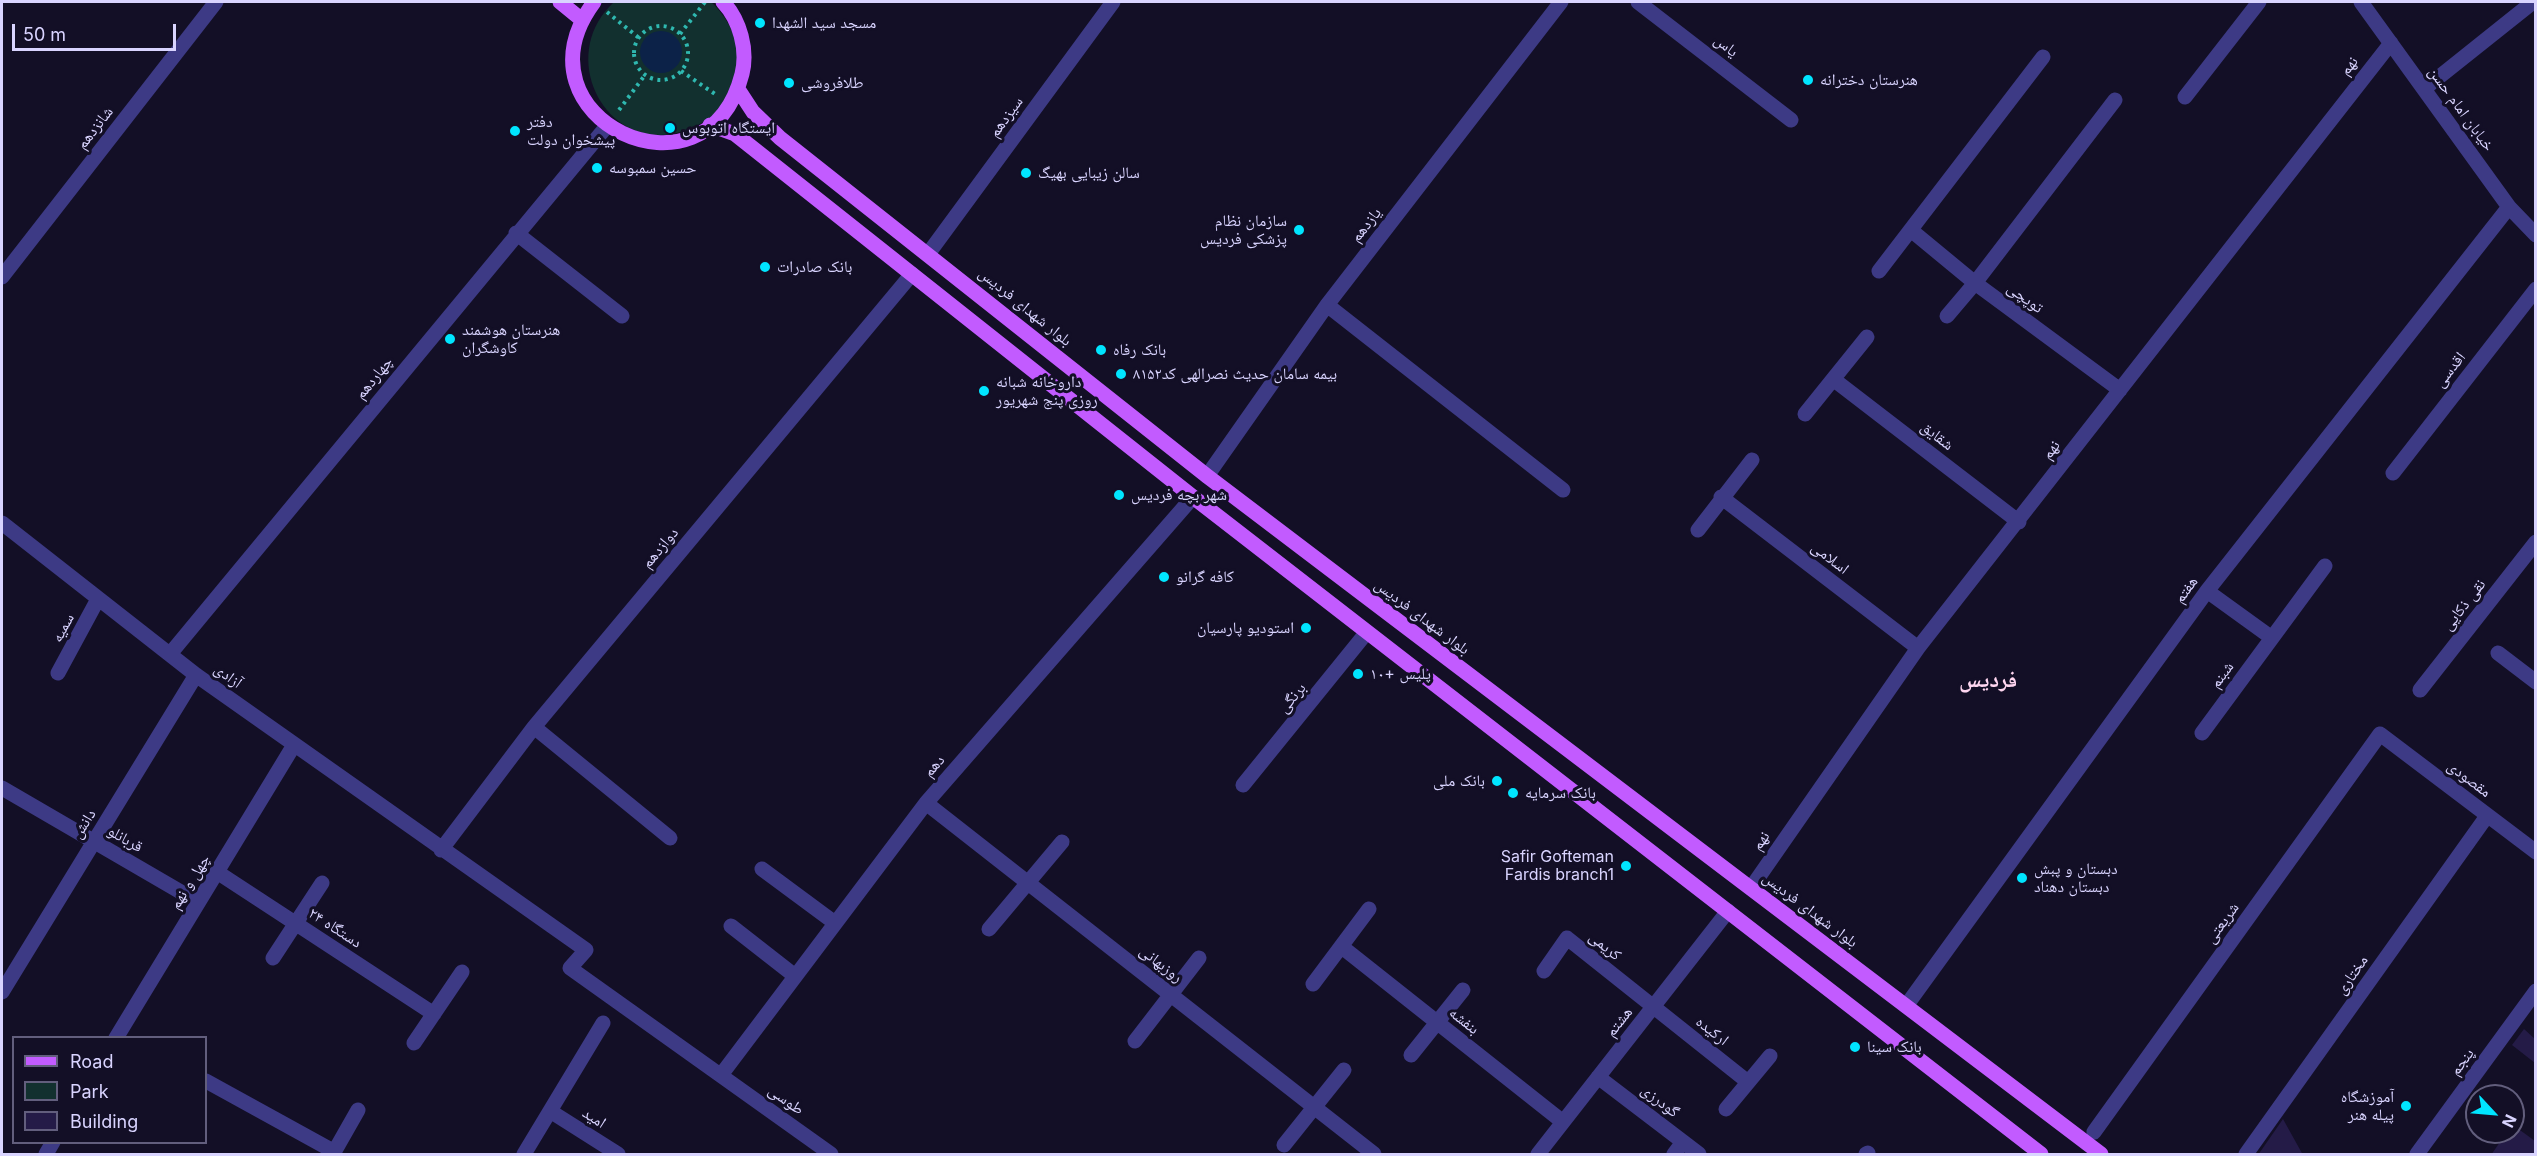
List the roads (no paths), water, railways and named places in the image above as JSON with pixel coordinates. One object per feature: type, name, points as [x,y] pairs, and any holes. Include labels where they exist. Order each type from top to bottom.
[{"type":"main road","points":[[560,2],[582,20]]},
{"type":"main road","points":[[594,2],[582,20],[575,42],[574,66],[579,89],[590,109],[607,126],[626,137],[648,142],[670,142],[691,137],[710,126],[726,110],[738,89],[743,67],[743,45],[737,23],[723,2]]},
{"type":"main road","name":"بلوار شهدای فردیس","points":[[738,89],[753,112],[780,138],[1207,476],[2100,1155]]},
{"type":"main road","points":[[710,126],[735,134],[1193,496],[2041,1155]]},
{"type":"street","name":"شانزدهم","points":[[2,277],[216,2]]},
{"type":"street","name":"سیزدهم","points":[[928,254],[1113,2]]},
{"type":"street","name":"یازدهم","points":[[1207,476],[1327,305],[1561,2]]},
{"type":"street","name":"یاس","points":[[1638,2],[1791,120]]},
{"type":"street","points":[[2185,97],[2259,2]]},
{"type":"street","points":[[2424,89],[2534,2]]},
{"type":"street","name":"خیابان امام حسن","points":[[2369,4],[2391,43],[2424,89],[2510,207],[2535,235]]},
{"type":"street","name":"نهم","points":[[1751,888],[1918,648],[2019,522],[2391,43]]},
{"type":"street","points":[[1879,271],[2043,57]]},
{"type":"street","points":[[1947,315],[1975,283],[2115,100]]},
{"type":"street","name":"چهاردهم","points":[[170,654],[516,233],[607,126]]},
{"type":"street","name":"هفتم","points":[[1906,1006],[2207,591],[2510,207]]},
{"type":"street","name":"توپچی","points":[[1911,231],[1975,283],[2120,390]]},
{"type":"street","points":[[516,233],[622,316]]},
{"type":"street","name":"دوازدهم","points":[[441,850],[534,727],[912,274]]},
{"type":"street","name":"اقدسی","points":[[2393,473],[2535,289]]},
{"type":"street","points":[[1327,305],[1563,490]]},
{"type":"street","points":[[1805,414],[1867,337]]},
{"type":"street","name":"شقایق","points":[[1833,379],[2019,522]]},
{"type":"street","points":[[1698,530],[1721,497],[1752,460]]},
{"type":"street","name":"دهم","points":[[721,1075],[926,803],[1193,496]]},
{"type":"street","name":"اسلامی","points":[[1721,497],[1918,648]]},
{"type":"street","name":"آزادی","points":[[2,523],[196,675],[441,850]]},
{"type":"street","name":"نقی ذکایی","points":[[2420,690],[2535,542]]},
{"type":"street","name":"شبنم","points":[[2202,734],[2325,566]]},
{"type":"street","points":[[2207,591],[2272,638]]},
{"type":"street","name":"سمیه","points":[[58,673],[98,599]]},
{"type":"street","name":"برنگی","points":[[1243,785],[1367,632]]},
{"type":"street","points":[[2498,653],[2535,682]]},
{"type":"street","name":"دانش","points":[[2,992],[196,675]]},
{"type":"street","points":[[534,727],[670,838]]},
{"type":"street","name":"مقصودی","points":[[2380,734],[2535,852]]},
{"type":"street","name":"شریعتی","points":[[2094,1132],[2380,734]]},
{"type":"street","name":"چهل و نهم","points":[[120,1036],[198,902],[294,746]]},
{"type":"street","name":"قربانلو","points":[[2,788],[198,902]]},
{"type":"street","name":"روزبهانی","points":[[926,803],[1374,1155]]},
{"type":"street","name":"مختاری","points":[[2246,1155],[2487,816]]},
{"type":"street","points":[[989,928],[1062,843]]},
{"type":"street","name":"طوسی","points":[[441,850],[586,950],[570,968],[831,1155]]},
{"type":"street","points":[[762,869],[835,923]]},
{"type":"street","name":"۲۴ دستگاه","points":[[217,872],[434,1014]]},
{"type":"street","points":[[273,958],[322,883]]},
{"type":"street","points":[[1312,984],[1369,909]]},
{"type":"street","name":"هشتم","points":[[1538,1155],[1728,911]]},
{"type":"street","points":[[731,926],[795,976]]},
{"type":"street","name":"کریمی","points":[[1544,971],[1567,938],[1653,1008]]},
{"type":"street","name":"بنفشه","points":[[1342,947],[1563,1122]]},
{"type":"street","points":[[1135,1041],[1199,958]]},
{"type":"street","points":[[414,1043],[462,972]]},
{"type":"street","points":[[1412,1055],[1463,990]]},
{"type":"street","name":"پنجم","points":[[2417,1155],[2535,991]]},
{"type":"street","name":"ارکیده","points":[[1653,1008],[1748,1082]]},
{"type":"street","points":[[524,1155],[603,1023]]},
{"type":"street","points":[[1726,1109],[1770,1056]]},
{"type":"street","points":[[1284,1145],[1344,1070]]},
{"type":"street","name":"گودرزی","points":[[1599,1077],[1679,1148],[1699,1155]]},
{"type":"street","points":[[207,1082],[334,1153],[358,1110]]},
{"type":"street","name":"امید","points":[[550,1111],[618,1155]]},
{"type":"water","points":[[661,31],[676,37],[682,52],[676,67],[661,73],[646,67],[640,52],[646,37]]},
{"type":"place","name":"مسجد سید الشهدا","points":[[760,23]]},
{"type":"place","name":"هنرستان دخترانه","points":[[1808,80]]},
{"type":"place","name":"طلافروشی","points":[[789,83]]},
{"type":"place","name":"ایستگاه اتوبوس","points":[[670,128]]},
{"type":"place","name":"دفتر پیشخوان دولت","points":[[515,131]]},
{"type":"place","name":"حسین سمبوسه","points":[[597,168]]},
{"type":"place","name":"سالن زیبایی بهیگ","points":[[1026,173]]},
{"type":"place","name":"سازمان نظام پزشکی فردیس","points":[[1299,230]]},
{"type":"place","name":"بانک صادرات","points":[[765,267]]},
{"type":"place","name":"هنرستان هوشمند کاوشگران","points":[[450,339]]},
{"type":"place","name":"بانک رفاه","points":[[1101,350]]},
{"type":"place","name":"بیمه سامان حدیث نصرالهی کد۸۱۵۲","points":[[1121,374]]},
{"type":"place","name":"داروخانه شبانه روزی پنج شهریور","points":[[984,391]]},
{"type":"place","name":"شهر بچه فردیس","points":[[1119,495]]},
{"type":"place","name":"کافه گرانو","points":[[1164,577]]},
{"type":"place","name":"استودیو پارسیان","points":[[1306,628]]},
{"type":"place","name":"پلیس +۱۰","points":[[1358,674]]},
{"type":"place","name":"بانک ملی","points":[[1497,781]]},
{"type":"place","name":"بانک سرمایه","points":[[1513,793]]},
{"type":"place","name":"Safir Gofteman Fardis branch1","points":[[1626,866]]},
{"type":"place","name":"دبستان و پبش دبستان دهناد","points":[[2022,878]]},
{"type":"place","name":"بانک سینا","points":[[1855,1047]]},
{"type":"place","name":"آموزشگاه پیله هنر","points":[[2406,1106]]},
{"type":"district","name":"فردیس","points":[[1988,680]]}]
